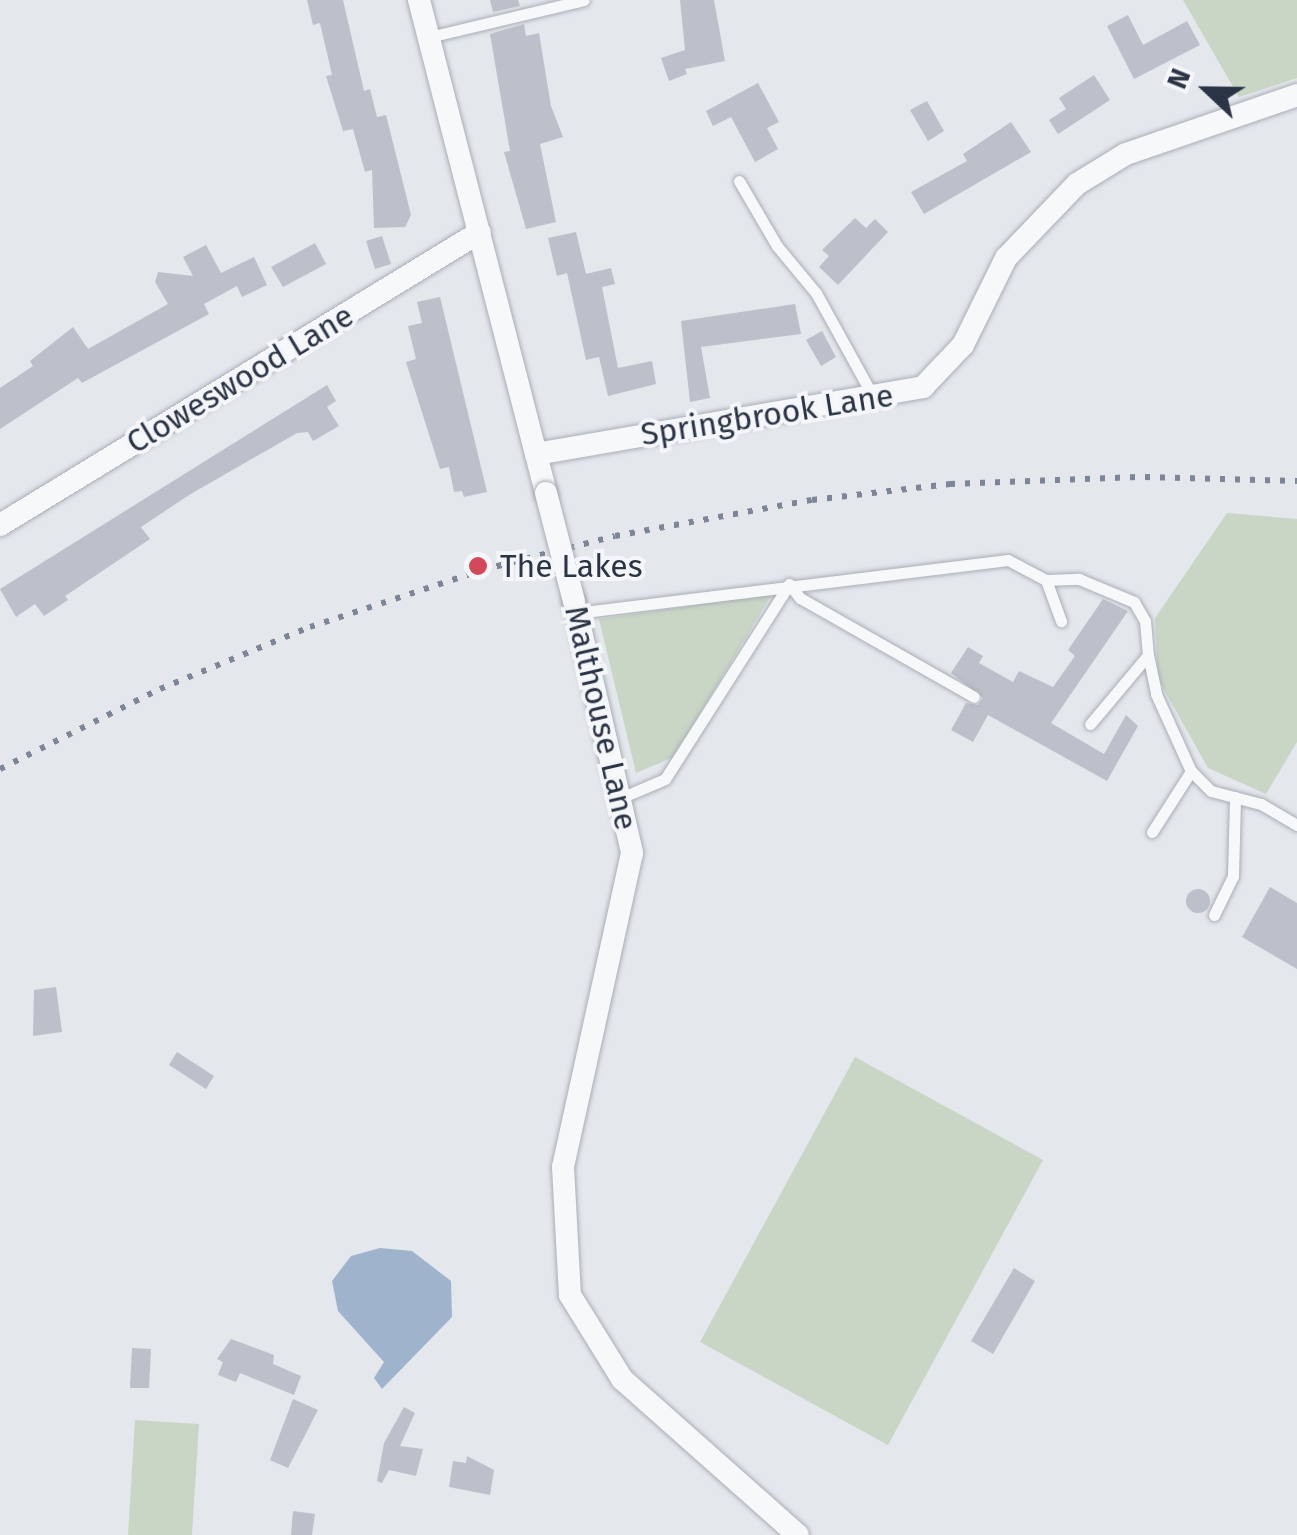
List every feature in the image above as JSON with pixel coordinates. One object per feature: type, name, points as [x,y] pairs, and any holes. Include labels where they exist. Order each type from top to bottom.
[{"type":"street","name":"Malthouse Lane","points":[[420,0],[623,797],[632,853],[564,1167],[570,1294],[622,1379],[798,1535]]},
{"type":"street","name":"Springbrook Lane","points":[[536,454],[924,387],[946,368],[1006,258],[1076,184],[1126,154],[1297,95]]},
{"type":"street","name":"Cloweswood Lane","points":[[0,525],[480,232]]},
{"type":"lane","points":[[429,38],[584,0]]},
{"type":"lane","points":[[739,181],[776,246],[826,310],[874,398]]},
{"type":"lane","points":[[575,607],[967,560],[1008,560],[1046,580],[1079,579],[1134,602],[1145,621],[1156,694],[1191,771],[1210,791],[1235,797],[1297,824]]},
{"type":"lane","points":[[1046,580],[1061,621]]},
{"type":"lane","points":[[623,797],[666,779],[789,584],[800,598],[974,698]]},
{"type":"lane","points":[[1090,724],[1148,655]]},
{"type":"lane","points":[[1152,832],[1191,771]]},
{"type":"lane","points":[[1214,915],[1233,876],[1235,797]]},
{"type":"green space","points":[[1183,0],[1297,0],[1297,78],[1239,97]]},
{"type":"green space","points":[[1227,513],[1297,519],[1297,742],[1266,794],[1208,768],[1158,679],[1155,618]]},
{"type":"green space","points":[[772,594],[674,757],[636,773],[599,619]]},
{"type":"green space","points":[[855,1057],[1043,1160],[888,1445],[700,1342]]},
{"type":"green space","points":[[135,1420],[199,1424],[192,1535],[128,1535]]},
{"type":"water","points":[[380,1248],[412,1251],[451,1281],[452,1317],[382,1389],[374,1378],[384,1362],[338,1311],[332,1281],[351,1256]]},
{"type":"building","points":[[307,0],[343,0],[364,91],[370,89],[377,117],[386,115],[411,215],[405,227],[374,228],[372,170],[365,172],[353,129],[343,131],[326,76],[332,75],[320,23],[313,25]]},
{"type":"building","points":[[490,0],[518,0],[520,6],[493,12]]},
{"type":"building","points":[[680,0],[714,0],[725,61],[685,69],[687,74],[669,81],[661,58],[685,50]]},
{"type":"building","points":[[1128,15],[1143,45],[1187,21],[1200,45],[1134,79],[1107,26]]},
{"type":"building","points":[[524,24],[526,36],[539,33],[551,106],[563,137],[540,144],[556,222],[526,229],[504,152],[510,151],[490,34]]},
{"type":"building","points":[[1094,75],[1110,100],[1058,134],[1049,120],[1066,109],[1059,98]]},
{"type":"building","points":[[758,83],[779,122],[767,128],[778,149],[755,162],[731,117],[713,126],[706,111]]},
{"type":"building","points":[[927,101],[944,131],[928,141],[910,110]]},
{"type":"building","points":[[1011,122],[1031,152],[924,214],[911,192],[967,161],[963,154]]},
{"type":"building","points":[[855,218],[866,228],[875,219],[888,232],[838,285],[819,267],[829,256],[822,250]]},
{"type":"building","points":[[576,232],[586,274],[611,268],[615,284],[602,287],[618,368],[652,361],[656,384],[608,396],[599,357],[586,360],[567,273],[557,276],[548,238]]},
{"type":"building","points":[[382,236],[391,264],[375,269],[366,241]]},
{"type":"building","points":[[315,243],[326,264],[283,287],[271,267]]},
{"type":"building","points":[[206,245],[221,273],[254,257],[267,285],[242,297],[237,286],[204,304],[209,314],[82,383],[78,378],[0,429],[0,388],[33,366],[30,361],[73,327],[88,349],[168,304],[155,282],[158,272],[193,276],[183,257]]},
{"type":"building","points":[[440,297],[487,492],[464,497],[462,491],[454,492],[449,467],[440,469],[406,362],[416,359],[408,326],[422,323],[417,302]]},
{"type":"building","points":[[795,304],[801,334],[701,347],[710,398],[690,402],[681,321]]},
{"type":"building","points":[[822,331],[836,357],[821,366],[806,340]]},
{"type":"building","points":[[327,385],[336,401],[327,407],[339,426],[313,441],[308,432],[297,433],[189,495],[141,527],[150,539],[65,596],[68,600],[44,616],[35,604],[16,617],[0,589]]},
{"type":"building","points":[[1103,599],[1128,611],[1051,723],[1104,754],[1126,715],[1138,726],[1107,781],[988,715],[973,742],[951,730],[966,703],[978,705],[983,698],[951,673],[968,647],[983,656],[979,663],[1013,682],[1019,671],[1053,687],[1075,656],[1068,650]]},
{"type":"building","points":[[1270,887],[1297,903],[1297,969],[1242,937]]},
{"type":"building","points":[[1198,889],[1210,901],[1198,913],[1186,901]]},
{"type":"building","points":[[56,987],[62,1032],[33,1036],[34,990]]},
{"type":"building","points":[[177,1052],[214,1076],[206,1089],[169,1065]]},
{"type":"building","points":[[1014,1268],[1035,1281],[993,1354],[971,1341]]},
{"type":"building","points":[[231,1339],[274,1355],[273,1364],[301,1376],[294,1395],[240,1373],[236,1382],[218,1375],[223,1362],[217,1359]]},
{"type":"building","points":[[132,1348],[151,1349],[149,1388],[130,1388]]},
{"type":"building","points":[[293,1399],[318,1410],[288,1468],[270,1460]]},
{"type":"building","points":[[404,1407],[415,1413],[400,1446],[423,1449],[416,1476],[389,1470],[382,1483],[377,1481],[384,1443]]},
{"type":"building","points":[[467,1456],[494,1470],[490,1495],[449,1487],[453,1461],[466,1463]]},
{"type":"building","points":[[293,1511],[315,1514],[312,1535],[291,1535]]},
{"type":"railway","points":[[0,769],[160,689],[310,627],[482,570],[615,536],[812,500],[950,484],[1145,477],[1297,481]]},
{"type":"place","name":"The Lakes","points":[[478,566]]}]
